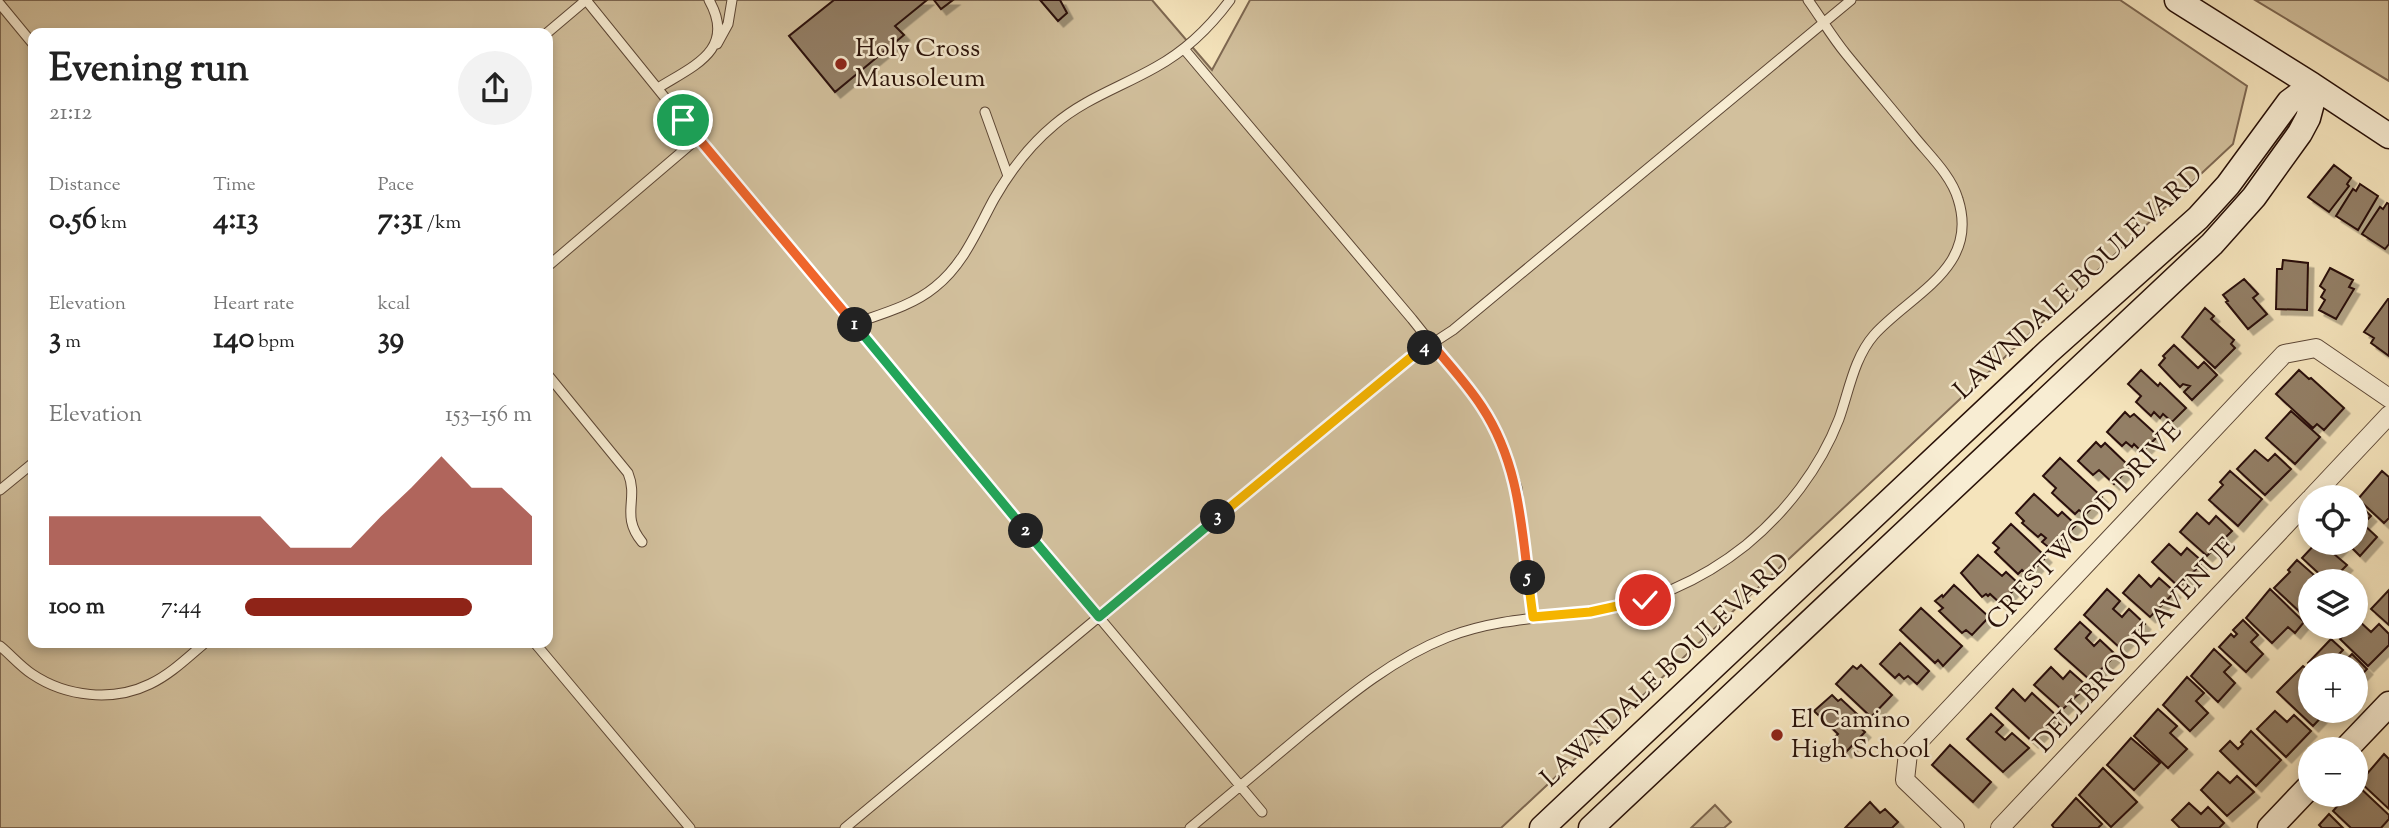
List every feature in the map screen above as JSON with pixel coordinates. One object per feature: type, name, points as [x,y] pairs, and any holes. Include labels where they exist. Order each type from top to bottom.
[{"type":"street","points":[[2177,0],[2389,136]]},
{"type":"street","points":[[1591,828],[2212,244],[2254,197],[2300,133],[2312,103],[2312,85]]},
{"type":"street","name":"LAWNDALE BOULEVARD","points":[[1542,828],[2040,360],[2198,218],[2228,185],[2289,102],[2312,85]]},
{"type":"street","name":"CRESTWOOD DRIVE","points":[[1955,828],[1905,780],[1908,753],[2284,354],[2316,348],[2389,398]]},
{"type":"street","name":"DELLBROOK AVENUE","points":[[2323,485],[2389,415]]},
{"type":"street","name":"DELLBROOK AVENUE","points":[[2000,828],[2298,512]]},
{"type":"street","points":[[2357,737],[2389,704]]},
{"type":"street","points":[[2270,828],[2298,799]]},
{"type":"lane","points":[[553,28],[586,0],[853,324],[1262,811]]},
{"type":"lane","points":[[709,0],[717,20],[713,50]]},
{"type":"lane","points":[[658,88],[713,50],[728,24],[732,0]]},
{"type":"lane","points":[[853,324],[911,302],[936,286],[968,249],[1008,176],[1038,139],[1076,108],[1156,67],[1184,49],[1211,24],[1230,0]]},
{"type":"lane","points":[[1190,828],[1353,692],[1396,663],[1430,645],[1475,628],[1533,617],[1590,612],[1645,600],[1698,577],[1723,562],[1754,538],[1798,491],[1826,448],[1859,358],[1867,344],[1886,323],[1933,285],[1955,256],[1961,237],[1959,201],[1952,185],[1843,50],[1808,0]]},
{"type":"lane","points":[[845,828],[1410,358],[1453,330],[1851,0]]},
{"type":"lane","points":[[0,4],[28,38]]},
{"type":"lane","points":[[1184,49],[1483,408],[1507,457],[1521,509],[1533,617]]},
{"type":"lane","points":[[985,113],[1008,176]]},
{"type":"lane","points":[[553,262],[698,138]]},
{"type":"lane","points":[[553,381],[628,473],[632,486],[630,520],[642,542]]},
{"type":"lane","points":[[0,490],[28,467]]},
{"type":"lane","points":[[0,646],[22,667],[43,681],[79,693],[107,695],[150,684],[199,648]]},
{"type":"lane","points":[[539,648],[690,828]]},
{"type":"shaded area","points":[[0,0],[1152,0],[1212,70],[1250,0],[2120,0],[2247,86],[2233,144],[1501,828],[0,828]]},
{"type":"shaded area","points":[[2255,0],[2389,0],[2389,81]]},
{"type":"shaded area","points":[[1715,805],[1731,822],[1724,828],[1691,828]]},
{"type":"building","name":"Holy Cross Mausoleum","points":[[834,0],[927,0],[895,26],[904,35],[835,92],[789,36]]},
{"type":"building","name":"Holy Cross Mausoleum","points":[[934,0],[953,0],[941,9]]},
{"type":"building","points":[[1040,0],[1060,0],[1067,13],[1058,21]]},
{"type":"building","points":[[2334,165],[2351,178],[2347,184],[2349,186],[2329,212],[2308,197]]},
{"type":"building","points":[[2360,184],[2378,196],[2358,230],[2336,216],[2353,189],[2356,191]]},
{"type":"building","points":[[2387,203],[2389,244],[2385,249],[2362,234],[2380,207],[2383,209]]},
{"type":"building","points":[[2283,260],[2308,263],[2307,310],[2276,309],[2277,269],[2282,269]]},
{"type":"building","points":[[2330,268],[2353,280],[2349,287],[2354,289],[2336,319],[2319,310],[2325,300],[2321,297],[2325,290],[2320,286]]},
{"type":"building","points":[[2244,279],[2258,294],[2253,298],[2267,314],[2248,329],[2223,295]]},
{"type":"building","points":[[2388,299],[2389,356],[2371,343],[2374,338],[2364,332]]},
{"type":"building","points":[[2205,308],[2214,316],[2211,319],[2234,340],[2231,344],[2235,348],[2215,368],[2182,337]]},
{"type":"building","points":[[2174,345],[2198,368],[2204,362],[2217,375],[2192,400],[2184,392],[2190,386],[2183,384],[2180,387],[2159,365],[2165,358],[2163,356]]},
{"type":"building","points":[[2141,370],[2158,386],[2160,383],[2186,408],[2172,422],[2163,414],[2160,418],[2154,412],[2151,416],[2136,402],[2141,396],[2128,384]]},
{"type":"building","points":[[2299,370],[2344,408],[2324,430],[2317,424],[2313,428],[2276,394]]},
{"type":"building","points":[[2291,411],[2320,437],[2295,464],[2266,438]]},
{"type":"building","points":[[2125,412],[2130,417],[2134,414],[2158,436],[2142,452],[2134,444],[2132,447],[2126,442],[2122,446],[2107,432]]},
{"type":"building","points":[[2096,442],[2101,447],[2105,443],[2130,467],[2114,484],[2099,470],[2093,475],[2078,461]]},
{"type":"building","points":[[2255,450],[2268,461],[2275,454],[2291,469],[2265,495],[2237,469]]},
{"type":"building","points":[[2060,458],[2102,497],[2085,515],[2079,510],[2075,514],[2052,493],[2056,488],[2043,476]]},
{"type":"building","points":[[2230,471],[2262,499],[2238,526],[2209,500],[2223,485],[2220,482]]},
{"type":"building","points":[[2382,471],[2389,477],[2389,518],[2384,523],[2368,508],[2368,487]]},
{"type":"building","points":[[2034,494],[2058,516],[2062,512],[2076,525],[2052,550],[2042,542],[2046,538],[2041,534],[2038,537],[2022,523],[2024,521],[2016,513]]},
{"type":"building","points":[[2197,513],[2209,524],[2216,516],[2232,531],[2207,556],[2180,532]]},
{"type":"building","points":[[2011,524],[2046,557],[2028,576],[2022,570],[2018,574],[1995,552],[1999,548],[1993,543]]},
{"type":"building","points":[[2368,529],[2377,537],[2368,547]]},
{"type":"building","points":[[2169,544],[2181,555],[2187,548],[2203,562],[2179,587],[2152,562]]},
{"type":"building","points":[[1978,555],[2002,576],[2006,572],[2019,584],[2001,604],[1990,594],[1982,597],[1961,573]]},
{"type":"building","points":[[2305,555],[2335,555],[2347,565],[2343,569],[2314,569],[2302,558]]},
{"type":"building","points":[[2297,560],[2307,569],[2298,569],[2298,610],[2274,588],[2290,572],[2288,570]]},
{"type":"building","points":[[2139,575],[2151,587],[2159,578],[2175,592],[2150,617],[2123,593]]},
{"type":"building","points":[[1954,585],[1989,617],[1972,635],[1966,630],[1962,633],[1939,611],[1943,608],[1935,601]]},
{"type":"building","points":[[2107,589],[2120,601],[2113,609],[2122,617],[2129,609],[2145,624],[2120,648],[2084,615]]},
{"type":"building","points":[[2270,589],[2298,616],[2298,629],[2295,633],[2288,627],[2272,643],[2246,618]]},
{"type":"building","points":[[2389,590],[2389,625],[2371,609]]},
{"type":"building","points":[[1921,608],[1962,646],[1943,666],[1938,660],[1935,663],[1900,630]]},
{"type":"building","points":[[2243,620],[2258,635],[2251,642],[2263,654],[2246,672],[2219,647],[2231,634],[2234,637],[2237,634],[2233,630]]},
{"type":"building","points":[[2080,622],[2091,632],[2086,638],[2094,646],[2100,640],[2116,655],[2090,680],[2055,649]]},
{"type":"building","points":[[2379,624],[2389,634],[2389,645],[2368,666],[2368,653],[2355,653],[2340,639],[2368,639],[2368,629],[2371,632]]},
{"type":"building","points":[[2331,639],[2343,650],[2340,653],[2318,653]]},
{"type":"building","points":[[1900,643],[1929,671],[1917,684],[1908,676],[1904,679],[1899,674],[1895,678],[1880,664]]},
{"type":"building","points":[[2214,649],[2231,665],[2224,672],[2235,683],[2218,702],[2191,676]]},
{"type":"building","points":[[1861,665],[1892,695],[1871,717],[1836,684],[1853,666],[1857,669]]},
{"type":"building","points":[[2051,667],[2063,679],[2070,671],[2087,686],[2062,710],[2034,685]]},
{"type":"building","points":[[2298,671],[2298,712],[2277,692]]},
{"type":"building","points":[[2187,677],[2204,693],[2196,701],[2208,713],[2190,731],[2163,705]]},
{"type":"building","points":[[2013,689],[2025,701],[2032,693],[2058,717],[2033,742],[1996,708]]},
{"type":"building","points":[[1832,695],[1838,701],[1841,699],[1857,714],[1853,718],[1855,723],[1865,732],[1846,752],[1833,739],[1838,734],[1814,711]]},
{"type":"building","points":[[2158,709],[2177,726],[2170,733],[2187,749],[2168,768],[2134,736]]},
{"type":"building","points":[[2275,711],[2287,722],[2294,715],[2298,723],[2302,723],[2311,731],[2305,737],[2298,737],[2298,745],[2286,757],[2257,729]]},
{"type":"building","points":[[1991,714],[2003,725],[1996,732],[2005,740],[2012,733],[2029,748],[2003,772],[1967,739]]},
{"type":"building","points":[[2251,731],[2281,760],[2256,786],[2220,751],[2230,741],[2238,749]]},
{"type":"building","points":[[2131,738],[2160,763],[2134,790],[2107,765]]},
{"type":"building","points":[[1950,745],[1991,782],[1973,802],[1932,765]]},
{"type":"building","points":[[2384,754],[2389,759],[2389,809],[2368,789],[2368,773]]},
{"type":"building","points":[[2103,768],[2137,802],[2111,827],[2079,795]]},
{"type":"building","points":[[2218,772],[2230,783],[2237,776],[2254,792],[2227,816],[2201,790]]},
{"type":"building","points":[[2368,795],[2389,815],[2389,819],[2381,828],[2351,828],[2333,811],[2337,807],[2368,807]]},
{"type":"building","points":[[2076,798],[2102,824],[2098,828],[2054,828],[2052,825]]},
{"type":"building","points":[[1870,802],[1880,813],[1885,809],[1898,822],[1892,828],[1845,828]]},
{"type":"building","points":[[2189,803],[2201,814],[2208,807],[2224,823],[2219,828],[2180,828],[2172,820]]},
{"type":"building","points":[[2329,814],[2343,828],[2322,828],[2319,825]]},
{"type":"place","name":"Holy Cross Mausoleum","points":[[841,64]]},
{"type":"place","name":"El Camino High School","points":[[1777,735]]},
{"type":"route","points":[[683,120],[1099,617],[1410,358],[1432,344],[1483,408],[1503,446],[1521,509],[1533,617],[1618,608],[1645,600]]}]
